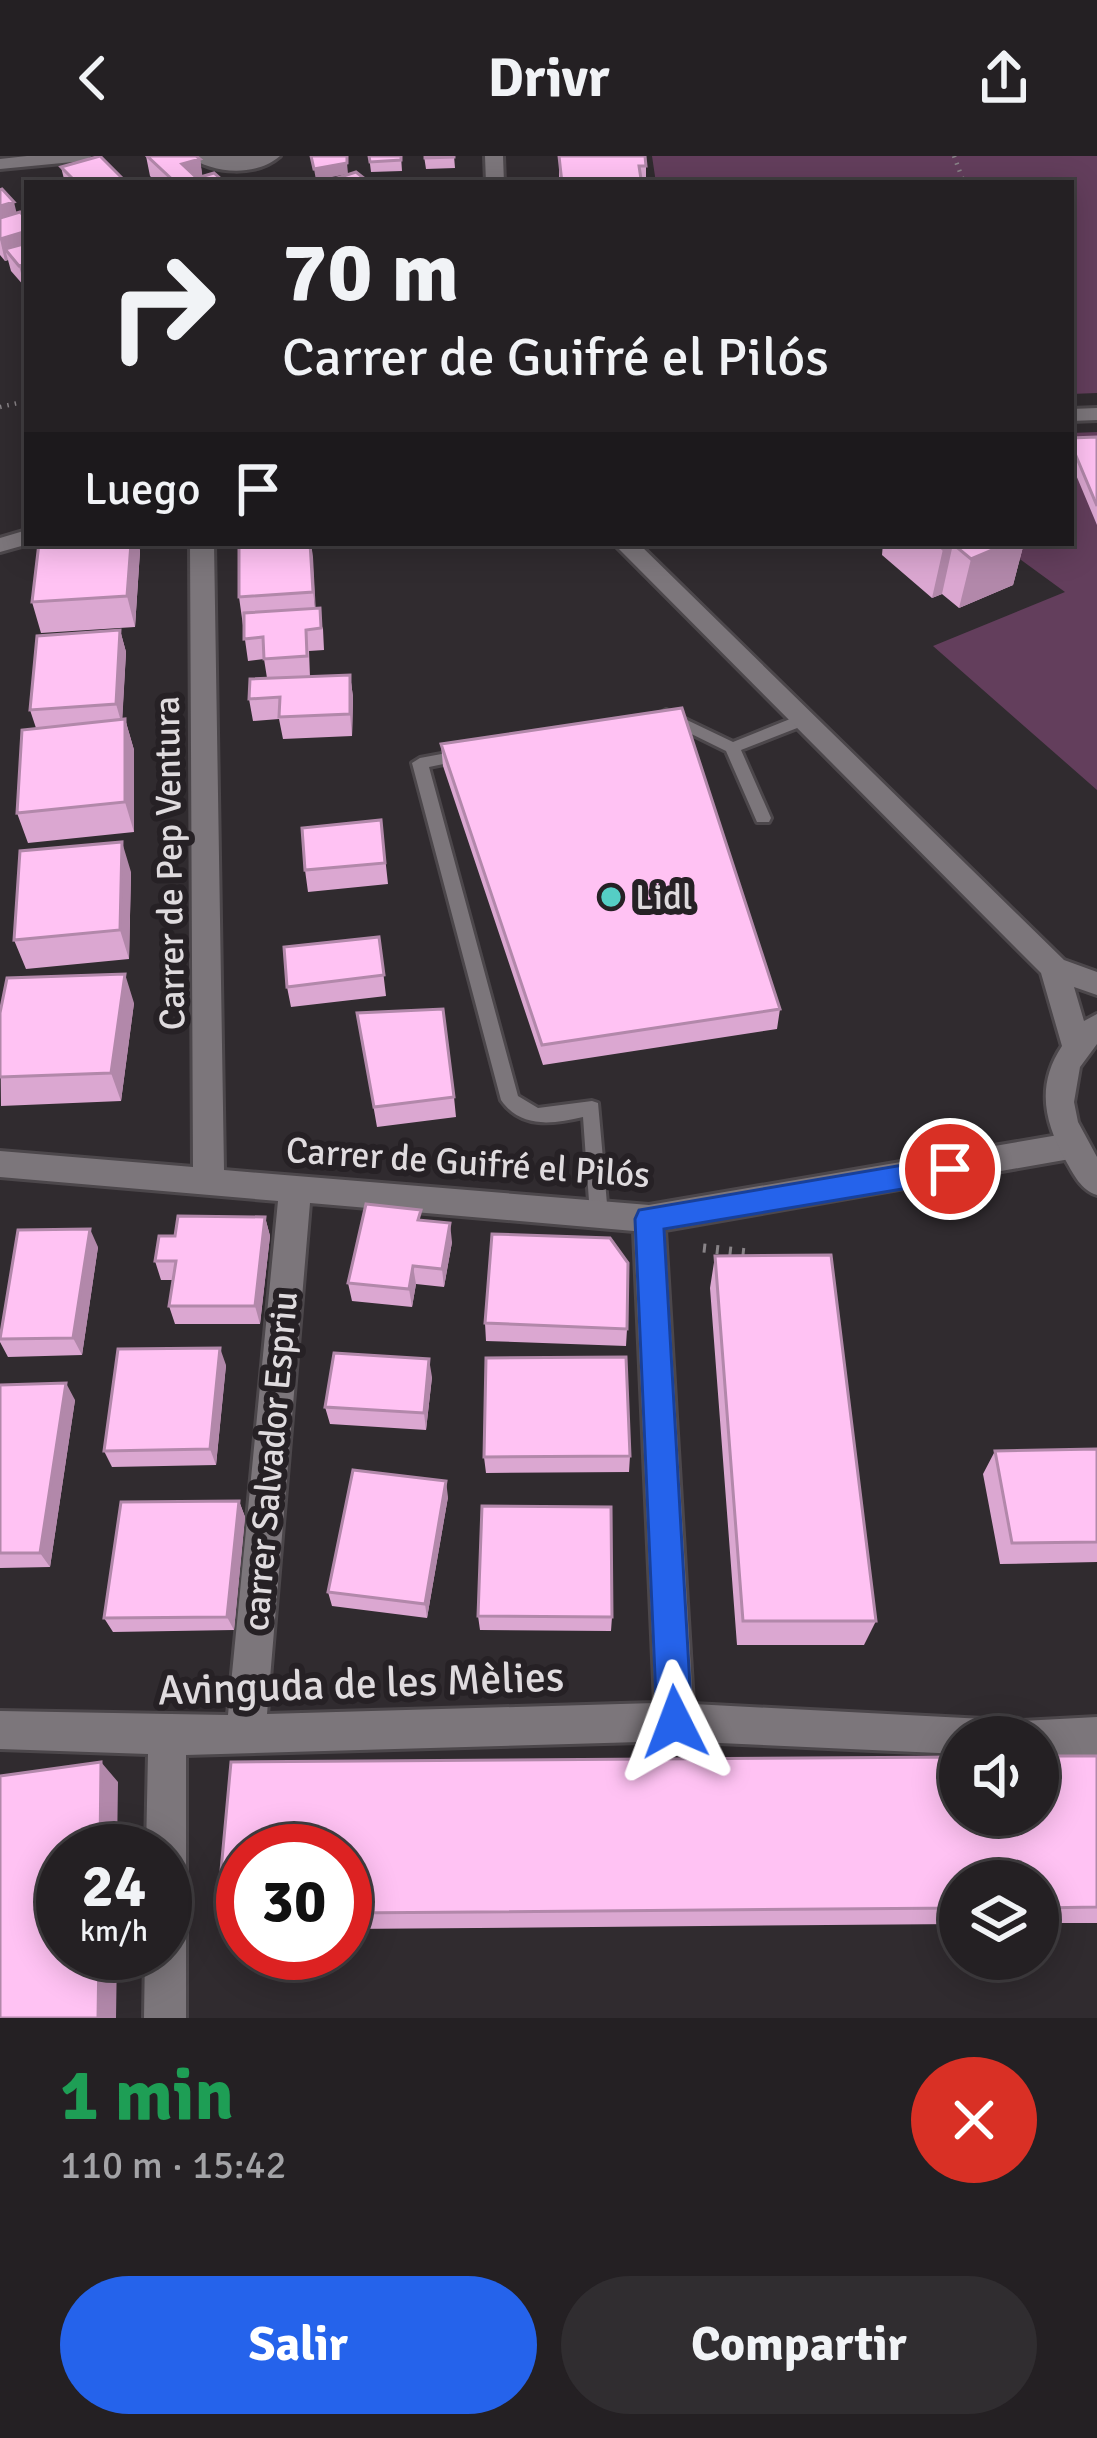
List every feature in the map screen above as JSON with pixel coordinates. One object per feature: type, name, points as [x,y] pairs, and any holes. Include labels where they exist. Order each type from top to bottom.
[{"type":"street","points":[[10,163],[83,156]]},
{"type":"street","points":[[207,159],[251,165],[269,158]]},
{"type":"street","points":[[207,159],[238,180]]},
{"type":"street","name":"Carrer de Pep Ventura","points":[[202,546],[209,1182]]},
{"type":"street","points":[[629,546],[1054,968],[1087,1036],[1061,1073],[1058,1109],[1070,1146],[1097,1182]]},
{"type":"street","points":[[1054,968],[1097,983]]},
{"type":"street","name":"Carrer de Guifré el Pilós","points":[[0,1164],[649,1219],[1070,1146]]},
{"type":"street","name":"carrer Salvador Espriu","points":[[246,1731],[295,1191]]},
{"type":"street","points":[[649,1219],[675,1722]]},
{"type":"street","name":"Avinguda de les Mèlies","points":[[0,1730],[167,1736],[675,1722],[939,1734]]},
{"type":"street","points":[[165,2018],[167,1736]]},
{"type":"street","points":[[1059,1737],[1097,1736]]},
{"type":"lane","points":[[641,718],[663,714],[733,748],[763,818]]},
{"type":"lane","points":[[733,748],[805,719]]},
{"type":"lane","points":[[486,750],[420,763],[510,1100],[520,1111],[539,1117],[592,1108],[599,1215]]},
{"type":"shaded area","points":[[652,156],[1097,156],[1097,393],[1074,394],[1074,180],[656,180]]},
{"type":"shaded area","points":[[1097,432],[1097,790],[933,646],[1065,592],[1002,546],[1074,546],[1074,433]]},
{"type":"building","points":[[100,156],[124,180],[74,180],[61,167]]},
{"type":"building","points":[[147,156],[196,156],[200,159],[182,164],[197,178],[214,173],[222,180],[173,180]]},
{"type":"building","points":[[311,156],[347,156],[347,163],[314,169]]},
{"type":"building","points":[[369,156],[401,156],[401,160],[370,162]]},
{"type":"building","points":[[559,156],[645,156],[646,166],[639,166],[641,179],[562,180]]},
{"type":"building","points":[[356,172],[366,180],[331,180]]},
{"type":"building","points":[[2,189],[14,202],[0,206]]},
{"type":"building","points":[[20,212],[24,232],[0,239],[0,218]]},
{"type":"building","points":[[24,244],[24,265],[19,266],[5,249]]},
{"type":"building","points":[[1097,437],[1097,506],[1074,451],[1074,438]]},
{"type":"building","points":[[39,546],[131,546],[127,596],[32,602]]},
{"type":"building","points":[[239,546],[310,546],[313,592],[239,597]]},
{"type":"building","points":[[955,546],[1002,546],[971,559]]},
{"type":"building","points":[[320,608],[321,628],[306,630],[307,656],[264,659],[263,637],[244,639],[244,613]]},
{"type":"building","points":[[120,630],[116,704],[30,710],[37,636]]},
{"type":"building","points":[[350,675],[350,714],[279,717],[280,697],[249,699],[250,679]]},
{"type":"building","name":"Lidl","points":[[682,708],[780,1009],[542,1045],[441,744]]},
{"type":"building","points":[[125,719],[125,802],[17,813],[22,730]]},
{"type":"building","points":[[381,820],[385,863],[305,870],[302,828]]},
{"type":"building","points":[[122,842],[120,930],[14,940],[20,851]]},
{"type":"building","points":[[379,937],[384,975],[287,987],[284,947]]},
{"type":"building","points":[[125,974],[111,1073],[0,1077],[0,1013],[7,978]]},
{"type":"building","points":[[443,1009],[454,1097],[374,1107],[357,1013]]},
{"type":"building","points":[[366,1204],[421,1210],[418,1220],[450,1223],[442,1269],[413,1266],[409,1289],[348,1283]]},
{"type":"building","points":[[178,1216],[265,1217],[255,1306],[169,1306],[176,1261],[155,1261],[159,1236],[175,1236]]},
{"type":"building","points":[[90,1229],[73,1338],[0,1339],[18,1230]]},
{"type":"building","points":[[492,1234],[610,1238],[628,1263],[627,1329],[485,1323]]},
{"type":"building","points":[[831,1255],[876,1621],[743,1621],[715,1256]]},
{"type":"building","points":[[220,1348],[210,1449],[104,1451],[118,1349]]},
{"type":"building","points":[[334,1353],[429,1359],[424,1413],[325,1407]]},
{"type":"building","points":[[626,1357],[630,1456],[484,1457],[486,1358]]},
{"type":"building","points":[[66,1383],[40,1553],[0,1553],[0,1385]]},
{"type":"building","points":[[1097,1449],[1097,1542],[1012,1543],[995,1451]]},
{"type":"building","points":[[353,1470],[446,1481],[425,1604],[328,1592]]},
{"type":"building","points":[[239,1501],[227,1617],[104,1618],[121,1502]]},
{"type":"building","points":[[482,1506],[611,1507],[612,1617],[478,1616]]},
{"type":"building","points":[[1059,1756],[1097,1756],[1097,1907],[1059,1908],[1059,1860],[939,1860],[939,1908],[372,1913],[372,1824],[225,1824],[231,1762],[939,1757],[939,1836],[1059,1836]]},
{"type":"building","points":[[101,1762],[100,1824],[36,1824],[36,1980],[99,1980],[98,2018],[0,2018],[0,1776]]},
{"type":"place","name":"Lidl","points":[[611,897]]},
{"type":"route","points":[[675,1722],[649,1219],[950,1169]]}]
